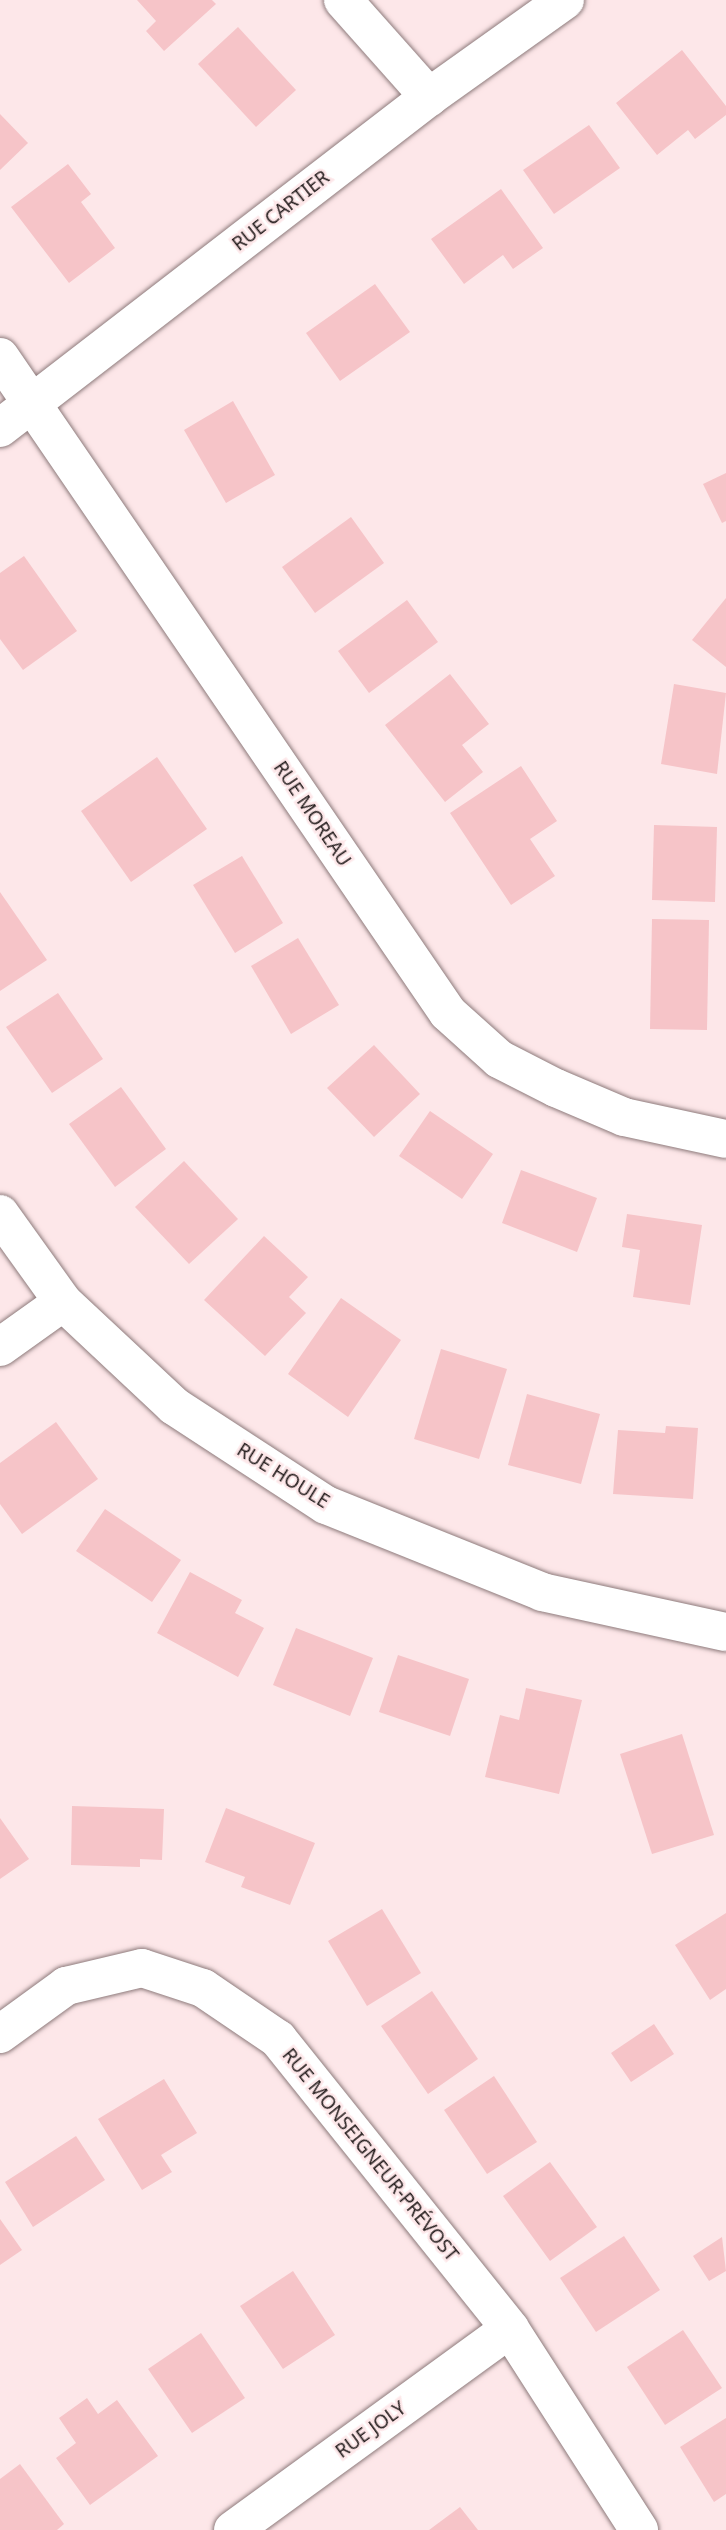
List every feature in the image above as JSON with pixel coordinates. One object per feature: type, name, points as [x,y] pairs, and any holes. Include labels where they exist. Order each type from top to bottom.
[{"type":"street","points":[[342,0],[429,97]]},
{"type":"street","name":"RUE CARTIER","points":[[0,428],[429,97],[565,0]]},
{"type":"street","name":"RUE MOREAU","points":[[0,357],[447,1013],[499,1059],[556,1088],[624,1117],[726,1139]]},
{"type":"street","name":"RUE HOULE","points":[[0,1214],[63,1302],[174,1406],[327,1505],[542,1592],[726,1632]]},
{"type":"street","points":[[0,1347],[63,1302]]},
{"type":"street","name":"RUE MONSEIGNEUR-PRÉVOST","points":[[0,2034],[66,1986],[142,1968],[203,1989],[278,2039],[510,2329],[639,2530]]},
{"type":"street","name":"RUE JOLY","points":[[233,2530],[510,2329]]},
{"type":"building","points":[[137,0],[212,0],[216,4],[164,51],[146,31],[156,21]]},
{"type":"building","points":[[238,27],[296,90],[256,127],[198,64]]},
{"type":"building","points":[[682,50],[726,106],[726,115],[695,139],[688,130],[657,155],[616,103]]},
{"type":"building","points":[[0,114],[28,143],[0,170]]},
{"type":"building","points":[[589,125],[620,168],[554,214],[523,170]]},
{"type":"building","points":[[68,164],[91,194],[81,202],[115,248],[69,283],[11,207]]},
{"type":"building","points":[[501,189],[543,248],[513,269],[503,255],[464,284],[431,239]]},
{"type":"building","points":[[375,284],[410,332],[340,381],[306,333]]},
{"type":"building","points":[[233,401],[275,475],[226,503],[184,430]]},
{"type":"building","points":[[726,473],[726,521],[722,523],[703,484]]},
{"type":"building","points":[[351,517],[384,563],[315,613],[282,567]]},
{"type":"building","points":[[24,556],[77,631],[23,670],[0,639],[0,573]]},
{"type":"building","points":[[726,598],[726,667],[692,640]]},
{"type":"building","points":[[407,600],[438,642],[369,693],[338,651]]},
{"type":"building","points":[[450,674],[489,724],[462,745],[483,772],[445,802],[385,725]]},
{"type":"building","points":[[674,684],[726,693],[717,774],[661,764]]},
{"type":"building","points":[[157,757],[207,829],[131,882],[81,811]]},
{"type":"building","points":[[521,766],[557,821],[530,839],[555,876],[511,905],[450,813]]},
{"type":"building","points":[[654,825],[717,827],[715,902],[652,900]]},
{"type":"building","points":[[242,856],[283,923],[235,953],[193,885]]},
{"type":"building","points":[[0,892],[47,960],[0,991]]},
{"type":"building","points":[[652,919],[709,920],[707,1030],[650,1029]]},
{"type":"building","points":[[298,938],[339,1005],[291,1034],[251,966]]},
{"type":"building","points":[[58,993],[103,1059],[52,1093],[6,1027]]},
{"type":"building","points":[[374,1045],[420,1094],[374,1137],[327,1088]]},
{"type":"building","points":[[121,1087],[166,1149],[115,1187],[69,1124]]},
{"type":"building","points":[[430,1111],[493,1154],[462,1199],[399,1156]]},
{"type":"building","points":[[184,1161],[238,1219],[189,1264],[135,1207]]},
{"type":"building","points":[[521,1170],[597,1198],[577,1252],[502,1223]]},
{"type":"building","points":[[627,1214],[702,1225],[690,1305],[633,1297],[640,1250],[622,1247]]},
{"type":"building","points":[[264,1236],[308,1277],[289,1297],[306,1313],[265,1356],[204,1300]]},
{"type":"building","points":[[341,1298],[401,1340],[348,1417],[288,1374]]},
{"type":"building","points":[[441,1349],[507,1369],[479,1459],[414,1439]]},
{"type":"building","points":[[527,1394],[600,1414],[581,1484],[508,1465]]},
{"type":"building","points":[[56,1422],[98,1479],[22,1534],[0,1504],[0,1463]]},
{"type":"building","points":[[666,1426],[698,1428],[693,1499],[613,1494],[618,1430],[665,1433]]},
{"type":"building","points":[[105,1509],[181,1560],[152,1602],[76,1551]]},
{"type":"building","points":[[190,1572],[242,1600],[235,1613],[264,1628],[238,1677],[157,1633]]},
{"type":"building","points":[[296,1628],[373,1658],[350,1716],[273,1685]]},
{"type":"building","points":[[398,1655],[469,1679],[450,1736],[379,1712]]},
{"type":"building","points":[[526,1688],[582,1700],[559,1794],[485,1777],[500,1715],[519,1720]]},
{"type":"building","points":[[682,1734],[714,1835],[652,1854],[620,1754]]},
{"type":"building","points":[[72,1806],[164,1809],[162,1860],[140,1859],[140,1867],[71,1865]]},
{"type":"building","points":[[226,1808],[315,1843],[290,1905],[241,1887],[245,1877],[205,1862]]},
{"type":"building","points":[[0,1818],[29,1859],[0,1879]]},
{"type":"building","points":[[382,1909],[421,1973],[367,2006],[328,1941]]},
{"type":"building","points":[[726,1913],[726,1989],[710,2000],[675,1945]]},
{"type":"building","points":[[432,1991],[478,2059],[428,2094],[381,2026]]},
{"type":"building","points":[[654,2024],[674,2054],[631,2082],[611,2053]]},
{"type":"building","points":[[494,2076],[537,2142],[487,2174],[444,2110]]},
{"type":"building","points":[[164,2079],[197,2133],[161,2155],[172,2172],[142,2190],[98,2119]]},
{"type":"building","points":[[76,2136],[105,2180],[33,2227],[5,2182]]},
{"type":"building","points":[[550,2162],[597,2227],[550,2261],[503,2196]]},
{"type":"building","points":[[0,2219],[22,2250],[0,2265]]},
{"type":"building","points":[[624,2236],[660,2290],[596,2332],[560,2278]]},
{"type":"building","points":[[722,2237],[726,2271],[709,2281],[693,2256]]},
{"type":"building","points":[[293,2271],[335,2335],[283,2369],[240,2306]]},
{"type":"building","points":[[683,2330],[722,2388],[665,2425],[627,2367]]},
{"type":"building","points":[[201,2333],[245,2398],[192,2433],[148,2369]]},
{"type":"building","points":[[87,2398],[98,2414],[117,2400],[158,2456],[90,2505],[56,2458],[76,2443],[59,2418]]},
{"type":"building","points":[[726,2418],[726,2494],[714,2502],[680,2447]]},
{"type":"building","points":[[20,2464],[64,2524],[57,2530],[0,2530],[0,2479]]},
{"type":"building","points":[[460,2507],[478,2530],[429,2530]]}]
